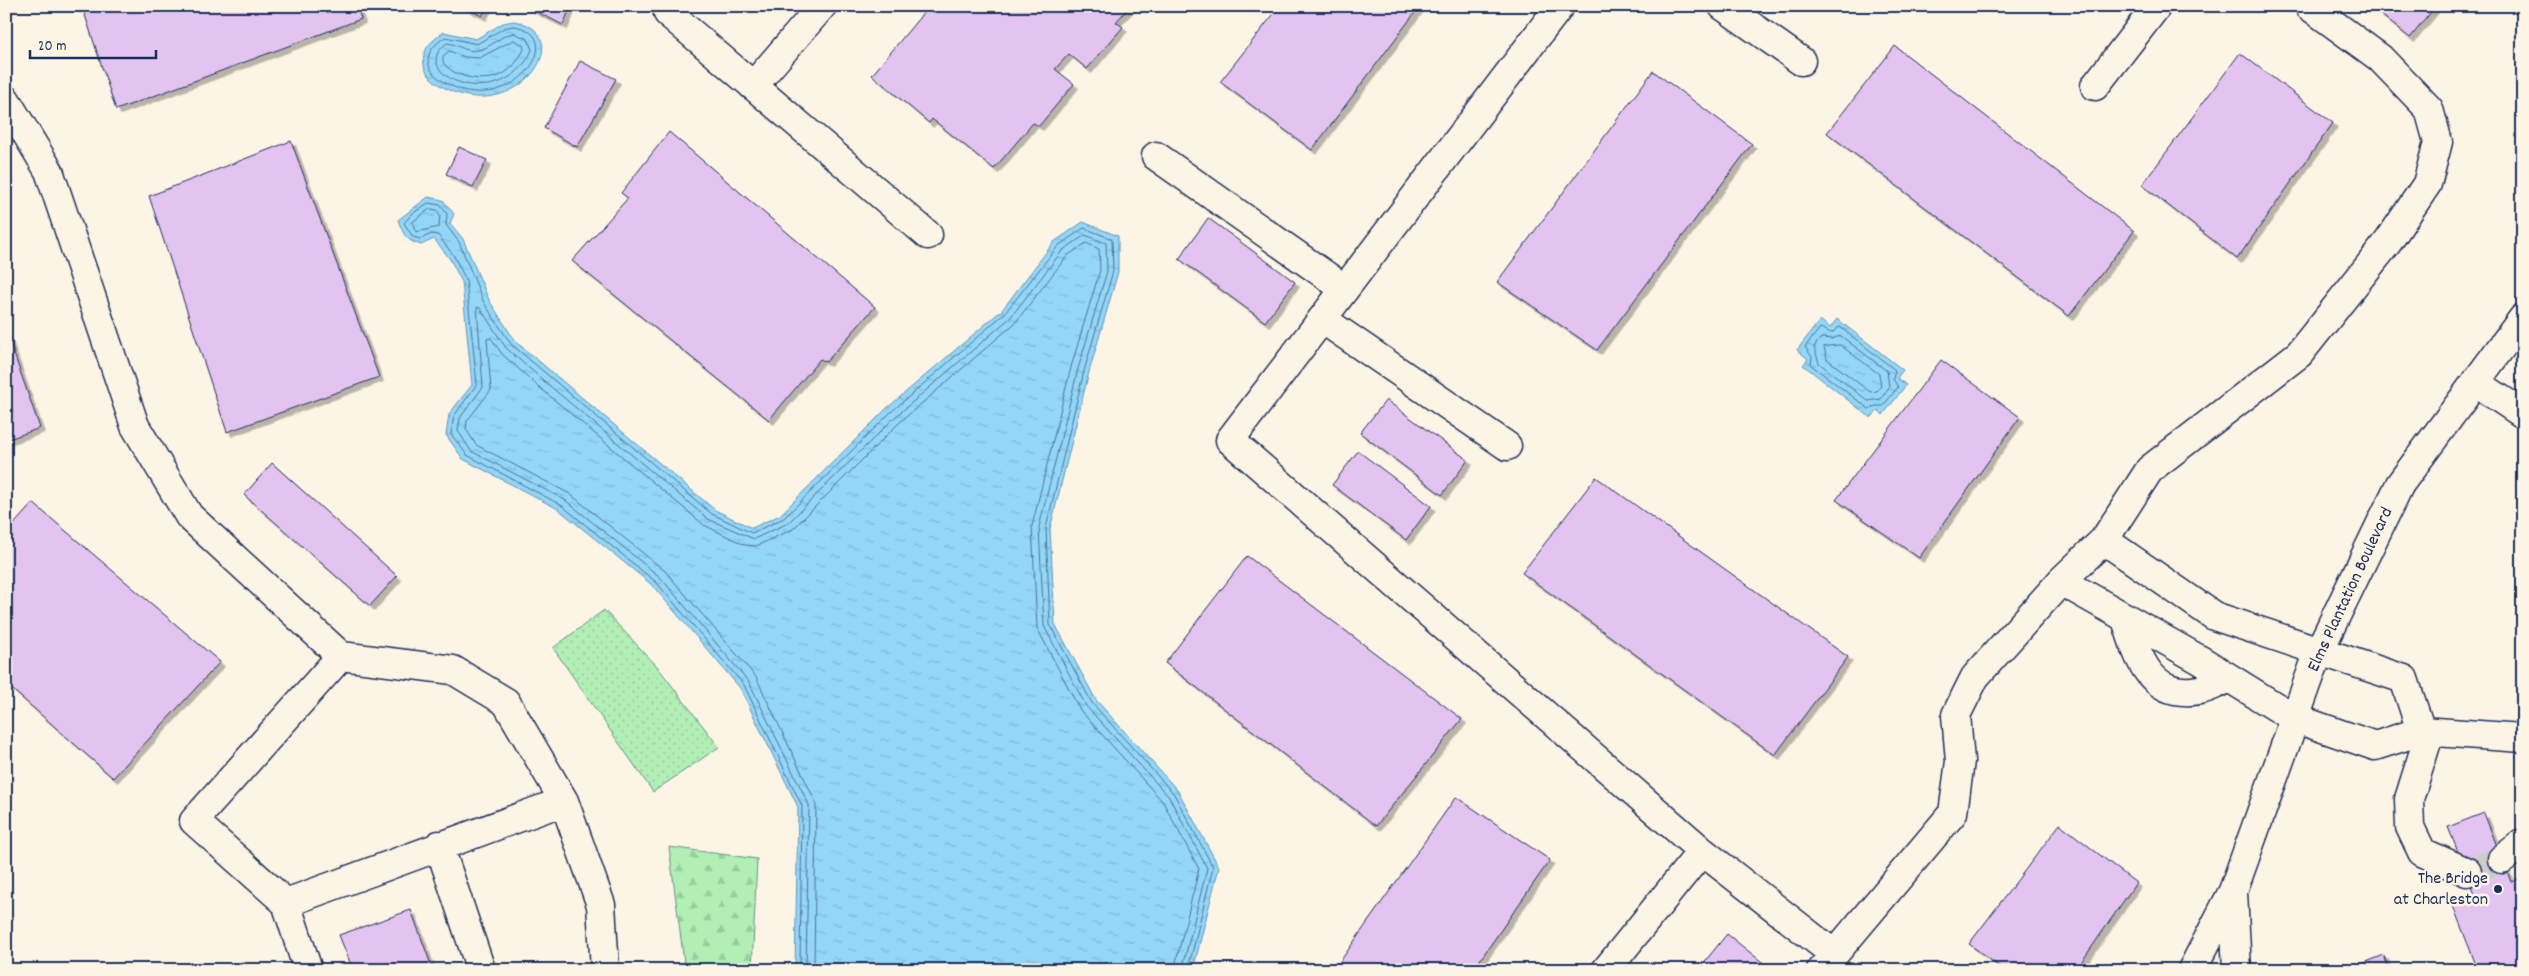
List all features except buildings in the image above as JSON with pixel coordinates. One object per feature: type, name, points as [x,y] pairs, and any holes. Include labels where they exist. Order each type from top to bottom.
[{"type":"street","points":[[667,6],[668,13],[928,235]]},
{"type":"street","points":[[753,86],[822,6]]},
{"type":"street","points":[[1560,6],[1230,440],[1827,962],[1953,814],[1960,761],[1956,715],[1975,677],[2061,582],[2104,540],[2150,469],[2299,354],[2388,242],[2427,184],[2438,142],[2429,109],[2380,58],[2308,6]]},
{"type":"street","points":[[1723,6],[1801,61]]},
{"type":"street","points":[[2096,86],[2157,6]]},
{"type":"street","points":[[7,102],[49,171],[135,426],[189,516],[342,656],[453,670],[506,702],[564,801],[601,905],[605,970]]},
{"type":"street","points":[[1156,156],[1345,289]]},
{"type":"street","name":"Elms Plantation Boulevard","points":[[2192,970],[2233,891],[2319,651],[2400,484],[2523,318]]},
{"type":"street","points":[[1322,319],[1507,446]]},
{"type":"street","points":[[2475,382],[2523,414]]},
{"type":"street","points":[[2104,540],[2214,616],[2404,679],[2426,731],[2409,799],[2410,827],[2422,852],[2467,872]]},
{"type":"street","points":[[2061,582],[2229,678],[2294,718],[2375,746],[2426,731],[2523,738]]},
{"type":"street","points":[[2126,619],[2136,652],[2152,679],[2179,692],[2202,690],[2229,678]]},
{"type":"street","points":[[308,970],[286,902],[194,821],[342,656]]},
{"type":"street","points":[[286,902],[564,801]]},
{"type":"street","points":[[439,845],[480,970]]},
{"type":"street","points":[[1606,970],[1702,851]]},
{"type":"street","name":"Elms Plantation Boulevard","points":[[2233,891],[2237,970]]},
{"type":"green space","points":[[604,610],[656,665],[719,747],[653,792],[553,648]]},
{"type":"green space","points":[[669,847],[757,859],[752,970],[685,970]]},
{"type":"water","points":[[514,21],[533,28],[542,41],[542,56],[534,71],[520,85],[500,94],[477,97],[451,91],[436,82],[427,73],[424,57],[427,47],[444,32],[476,39],[503,23]]},
{"type":"water","points":[[428,197],[443,200],[454,214],[450,223],[463,239],[489,300],[515,341],[715,510],[752,528],[780,515],[886,409],[1002,310],[1054,242],[1083,222],[1118,236],[1118,272],[1089,372],[1050,529],[1055,624],[1096,700],[1178,791],[1219,867],[1193,970],[795,970],[798,807],[740,688],[652,585],[558,509],[463,459],[446,435],[449,414],[472,385],[462,282],[450,259],[434,239],[421,245],[408,239],[398,220]]},
{"type":"water","points":[[1837,319],[1903,370],[1897,378],[1906,385],[1883,415],[1878,410],[1871,418],[1803,365],[1808,359],[1797,350],[1820,320],[1830,328]]},
{"type":"tunnel","points":[[2467,872],[2502,859]]},
{"type":"place","name":"The Bridge at Charleston","points":[[2498,889]]}]
